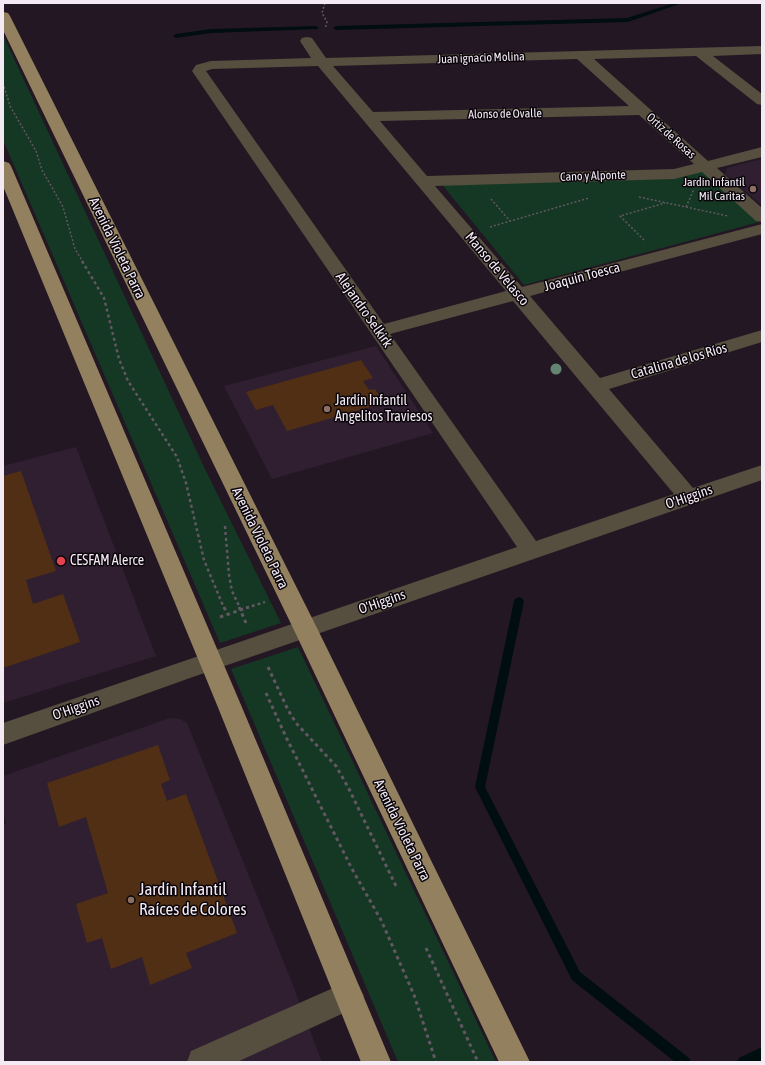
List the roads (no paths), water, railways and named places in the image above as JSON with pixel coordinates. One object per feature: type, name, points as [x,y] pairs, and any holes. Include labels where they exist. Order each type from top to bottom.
[{"type":"main road","name":"Avenida Violeta Parra","points":[[3,16],[305,628],[515,1062]]},
{"type":"main road","points":[[3,166],[376,1062]]},
{"type":"street","name":"Manso de Velasco","points":[[307,41],[311,49],[689,497]]},
{"type":"street","name":"Juan ignacio Molina","points":[[201,68],[211,65],[762,50]]},
{"type":"street","points":[[700,52],[762,101]]},
{"type":"street","name":"Ortiz de Rosas","points":[[581,55],[705,166],[760,229]]},
{"type":"street","name":"Alejandro Selkirk","points":[[201,68],[199,71],[201,74],[530,551]]},
{"type":"street","name":"Alonso de Ovalle","points":[[368,117],[642,110]]},
{"type":"street","name":"Cano y Alponte","points":[[422,181],[665,174],[681,172],[762,152]]},
{"type":"street","name":"Joaquín Toesca","points":[[378,331],[760,229]]},
{"type":"street","name":"Catalina de los Ríos","points":[[595,386],[762,336]]},
{"type":"street","name":"O'Higgins","points":[[3,734],[305,628],[762,472]]},
{"type":"street","points":[[202,1062],[349,996]]},
{"type":"waterway","points":[[336,28],[628,20],[679,3]]},
{"type":"waterway","points":[[176,36],[211,31],[316,28]]},
{"type":"waterway","points":[[519,601],[480,787],[576,976],[685,1062]]},
{"type":"waterway","points":[[743,1062],[762,1053]]},
{"type":"place","name":"Jardín Infantil Mil Caritas","points":[[753,189]]},
{"type":"place","name":"Jardín Infantil Angelitos Traviesos","points":[[327,409]]},
{"type":"place","name":"CESFAM Alerce","points":[[61,561]]},
{"type":"place","name":"Jardín Infantil Raíces de Colores","points":[[131,900]]}]
